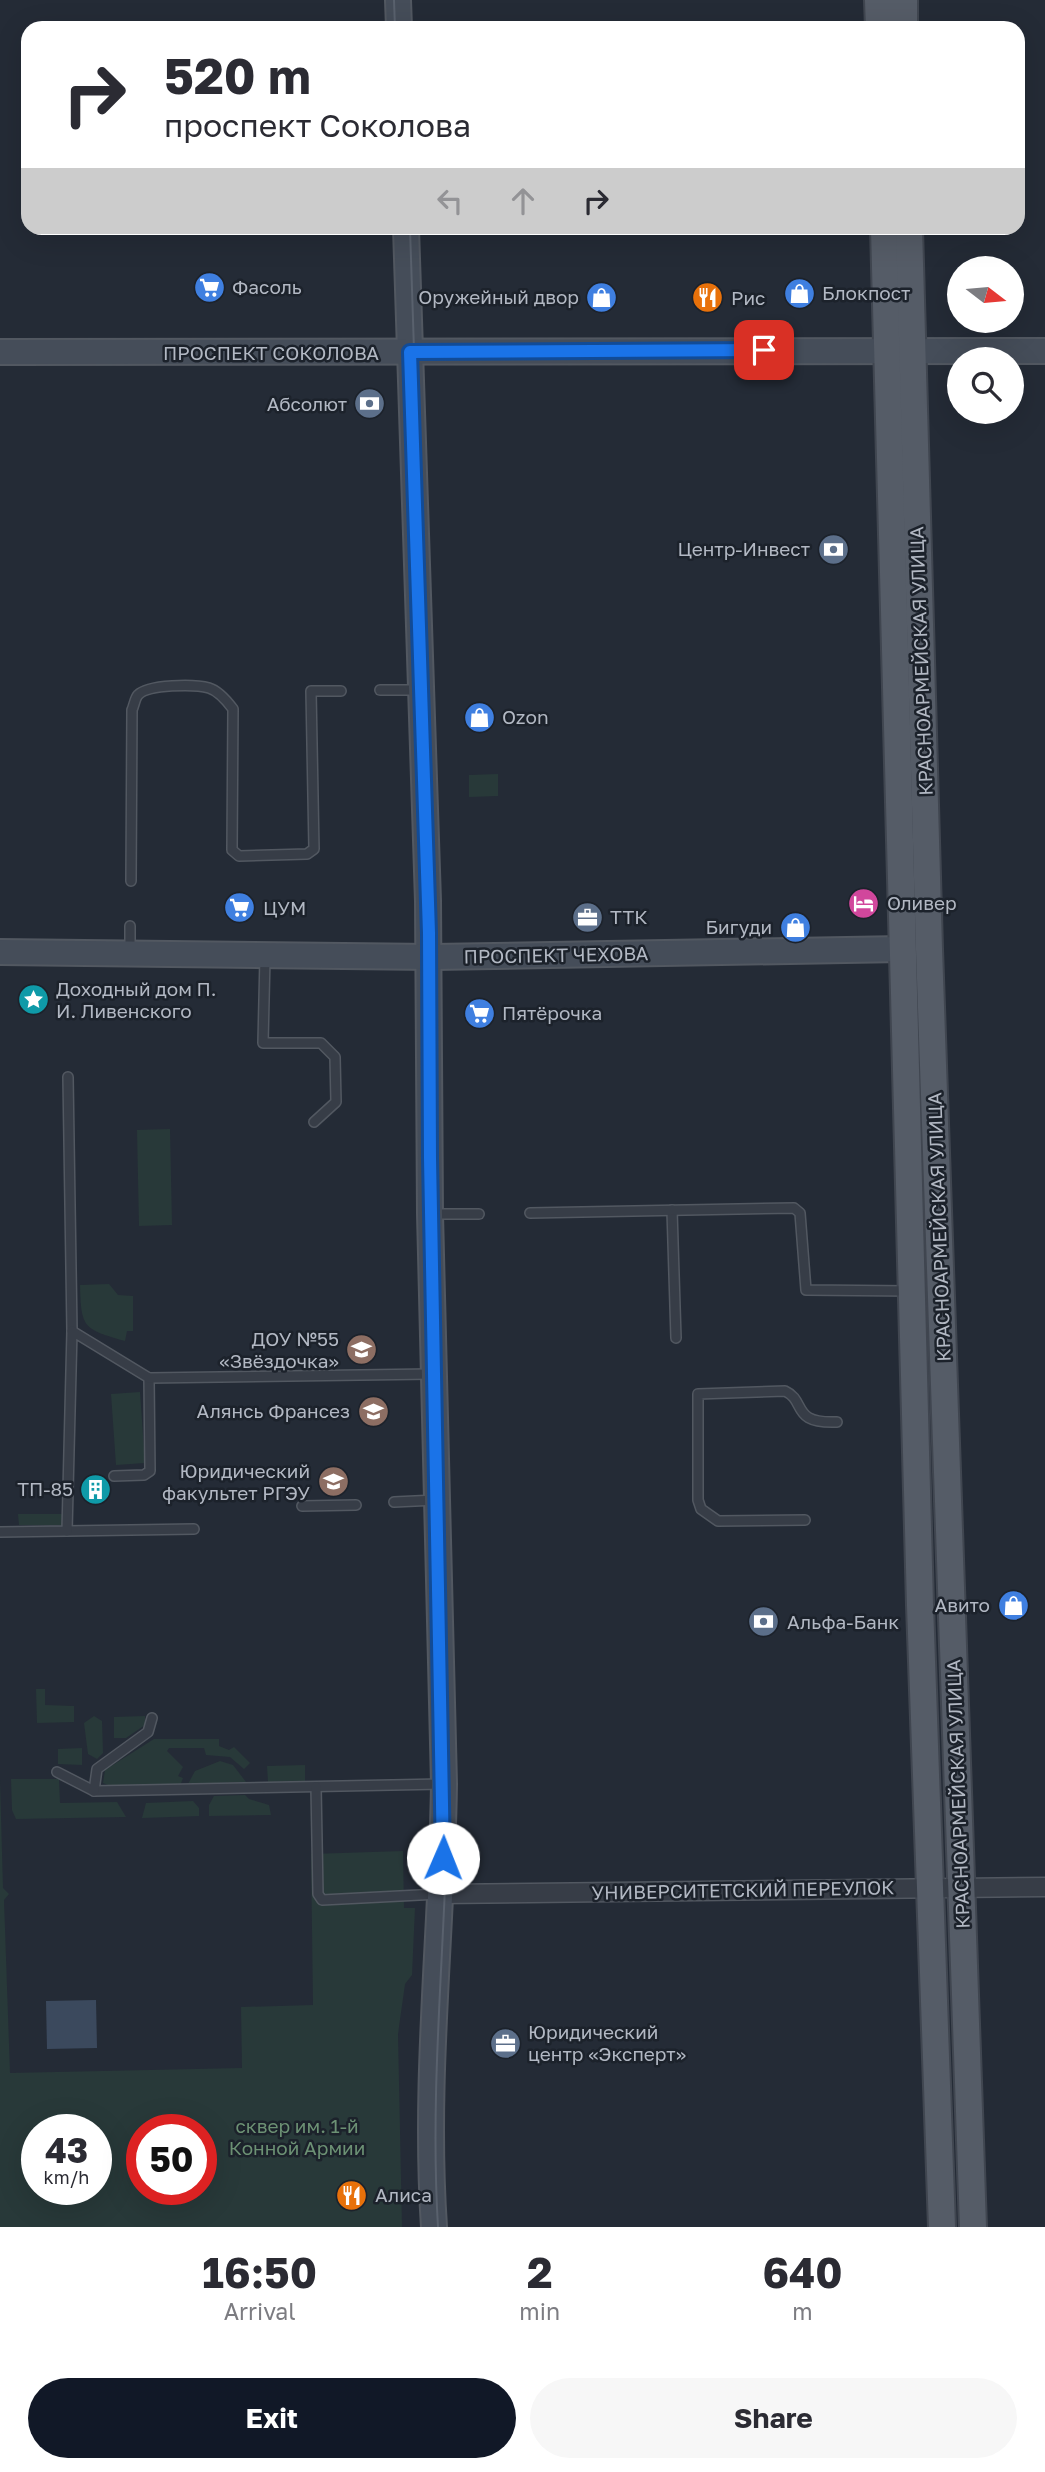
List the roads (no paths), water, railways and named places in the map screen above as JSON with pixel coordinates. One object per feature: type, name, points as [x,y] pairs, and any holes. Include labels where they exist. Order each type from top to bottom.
[{"type":"main road","points":[[398,0],[399,21]]},
{"type":"main road","points":[[878,0],[878,21]]},
{"type":"main road","points":[[904,0],[904,21]]},
{"type":"main road","points":[[406,235],[429,957],[430,1213],[436,1374],[443,1784],[441,1894],[431,2043],[434,2227]]},
{"type":"main road","name":"КРАСНОАРМЕЙСКАЯ УЛИЦА","points":[[885,235],[900,350],[962,1888],[973,2227]]},
{"type":"main road","name":"КРАСНОАРМЕЙСКАЯ УЛИЦА","points":[[908,235],[900,350],[902,949],[929,1888],[942,2227]]},
{"type":"main road","name":"ПРОСПЕКТ СОКОЛОВА","points":[[0,352],[1045,351]]},
{"type":"main road","name":"ПРОСПЕКТ ЧЕХОВА","points":[[0,952],[429,957],[902,949]]},
{"type":"street","name":"УНИВЕРСИТЕТСКИЙ ПЕРЕУЛОК","points":[[441,1894],[1045,1887]]},
{"type":"lane","points":[[131,881],[132,710],[138,695],[150,688],[171,686],[209,688],[223,696],[233,709],[232,849],[239,856],[293,855],[307,854],[314,849],[311,691],[341,691]]},
{"type":"lane","points":[[380,690],[421,690]]},
{"type":"lane","points":[[130,926],[130,954]]},
{"type":"lane","points":[[265,955],[263,1043],[321,1043],[335,1057],[336,1102],[314,1122]]},
{"type":"lane","points":[[68,1077],[72,1331],[68,1531]]},
{"type":"lane","points":[[530,1213],[794,1208],[800,1213],[806,1290],[912,1291]]},
{"type":"lane","points":[[672,1210],[676,1338]]},
{"type":"lane","points":[[430,1213],[479,1214]]},
{"type":"lane","points":[[72,1331],[149,1378],[436,1374]]},
{"type":"lane","points":[[114,1476],[144,1475],[150,1471],[149,1378]]},
{"type":"lane","points":[[805,1520],[718,1521],[702,1509],[698,1500],[698,1394],[785,1391],[792,1395],[795,1412],[819,1422],[837,1422]]},
{"type":"lane","points":[[394,1502],[438,1500]]},
{"type":"lane","points":[[302,1506],[356,1504]]},
{"type":"lane","points":[[0,1532],[194,1529]]},
{"type":"lane","points":[[94,1791],[97,1769],[148,1732],[152,1718]]},
{"type":"lane","points":[[57,1772],[94,1791],[443,1784]]},
{"type":"lane","points":[[316,1787],[318,1894],[322,1900],[441,1894]]},
{"type":"water","points":[[96,2000],[97,2048],[47,2049],[46,2001]]},
{"type":"tram line","points":[[394,0],[395,21]]},
{"type":"tram line","points":[[410,235],[432,900],[435,1214],[448,1784],[437,2061],[438,2227]]},
{"type":"place","name":"Фасоль","points":[[209,287]]},
{"type":"place","name":"Блокпост","points":[[799,293]]},
{"type":"place","name":"Оружейный двор","points":[[602,297]]},
{"type":"place","name":"Рис","points":[[708,298]]},
{"type":"place","name":"Абсолют","points":[[370,404]]},
{"type":"place","name":"Центр-Инвест","points":[[833,549]]},
{"type":"place","name":"Ozon","points":[[479,717]]},
{"type":"place","name":"Оливер","points":[[864,903]]},
{"type":"place","name":"ЦУМ","points":[[240,908]]},
{"type":"place","name":"ТТК","points":[[587,917]]},
{"type":"place","name":"Бигуди","points":[[795,927]]},
{"type":"place","name":"Доходный дом П. И. Ливенского","points":[[33,1000]]},
{"type":"place","name":"Пятёрочка","points":[[479,1013]]},
{"type":"place","name":"ДОУ №55 «Звёздочка»","points":[[362,1350]]},
{"type":"place","name":"Алянсь Франсез","points":[[373,1411]]},
{"type":"place","name":"Юридический факультет РГЭУ","points":[[333,1482]]},
{"type":"place","name":"ТП-85","points":[[96,1489]]},
{"type":"place","name":"Авито","points":[[1013,1605]]},
{"type":"place","name":"Альфа-Банк","points":[[764,1622]]},
{"type":"place","name":"Юридический центр «Эксперт»","points":[[505,2043]]},
{"type":"place","name":"Алиса","points":[[352,2195]]},
{"type":"park label","name":"сквер им. 1-й Конной Армии","points":[[297,2137]]}]
